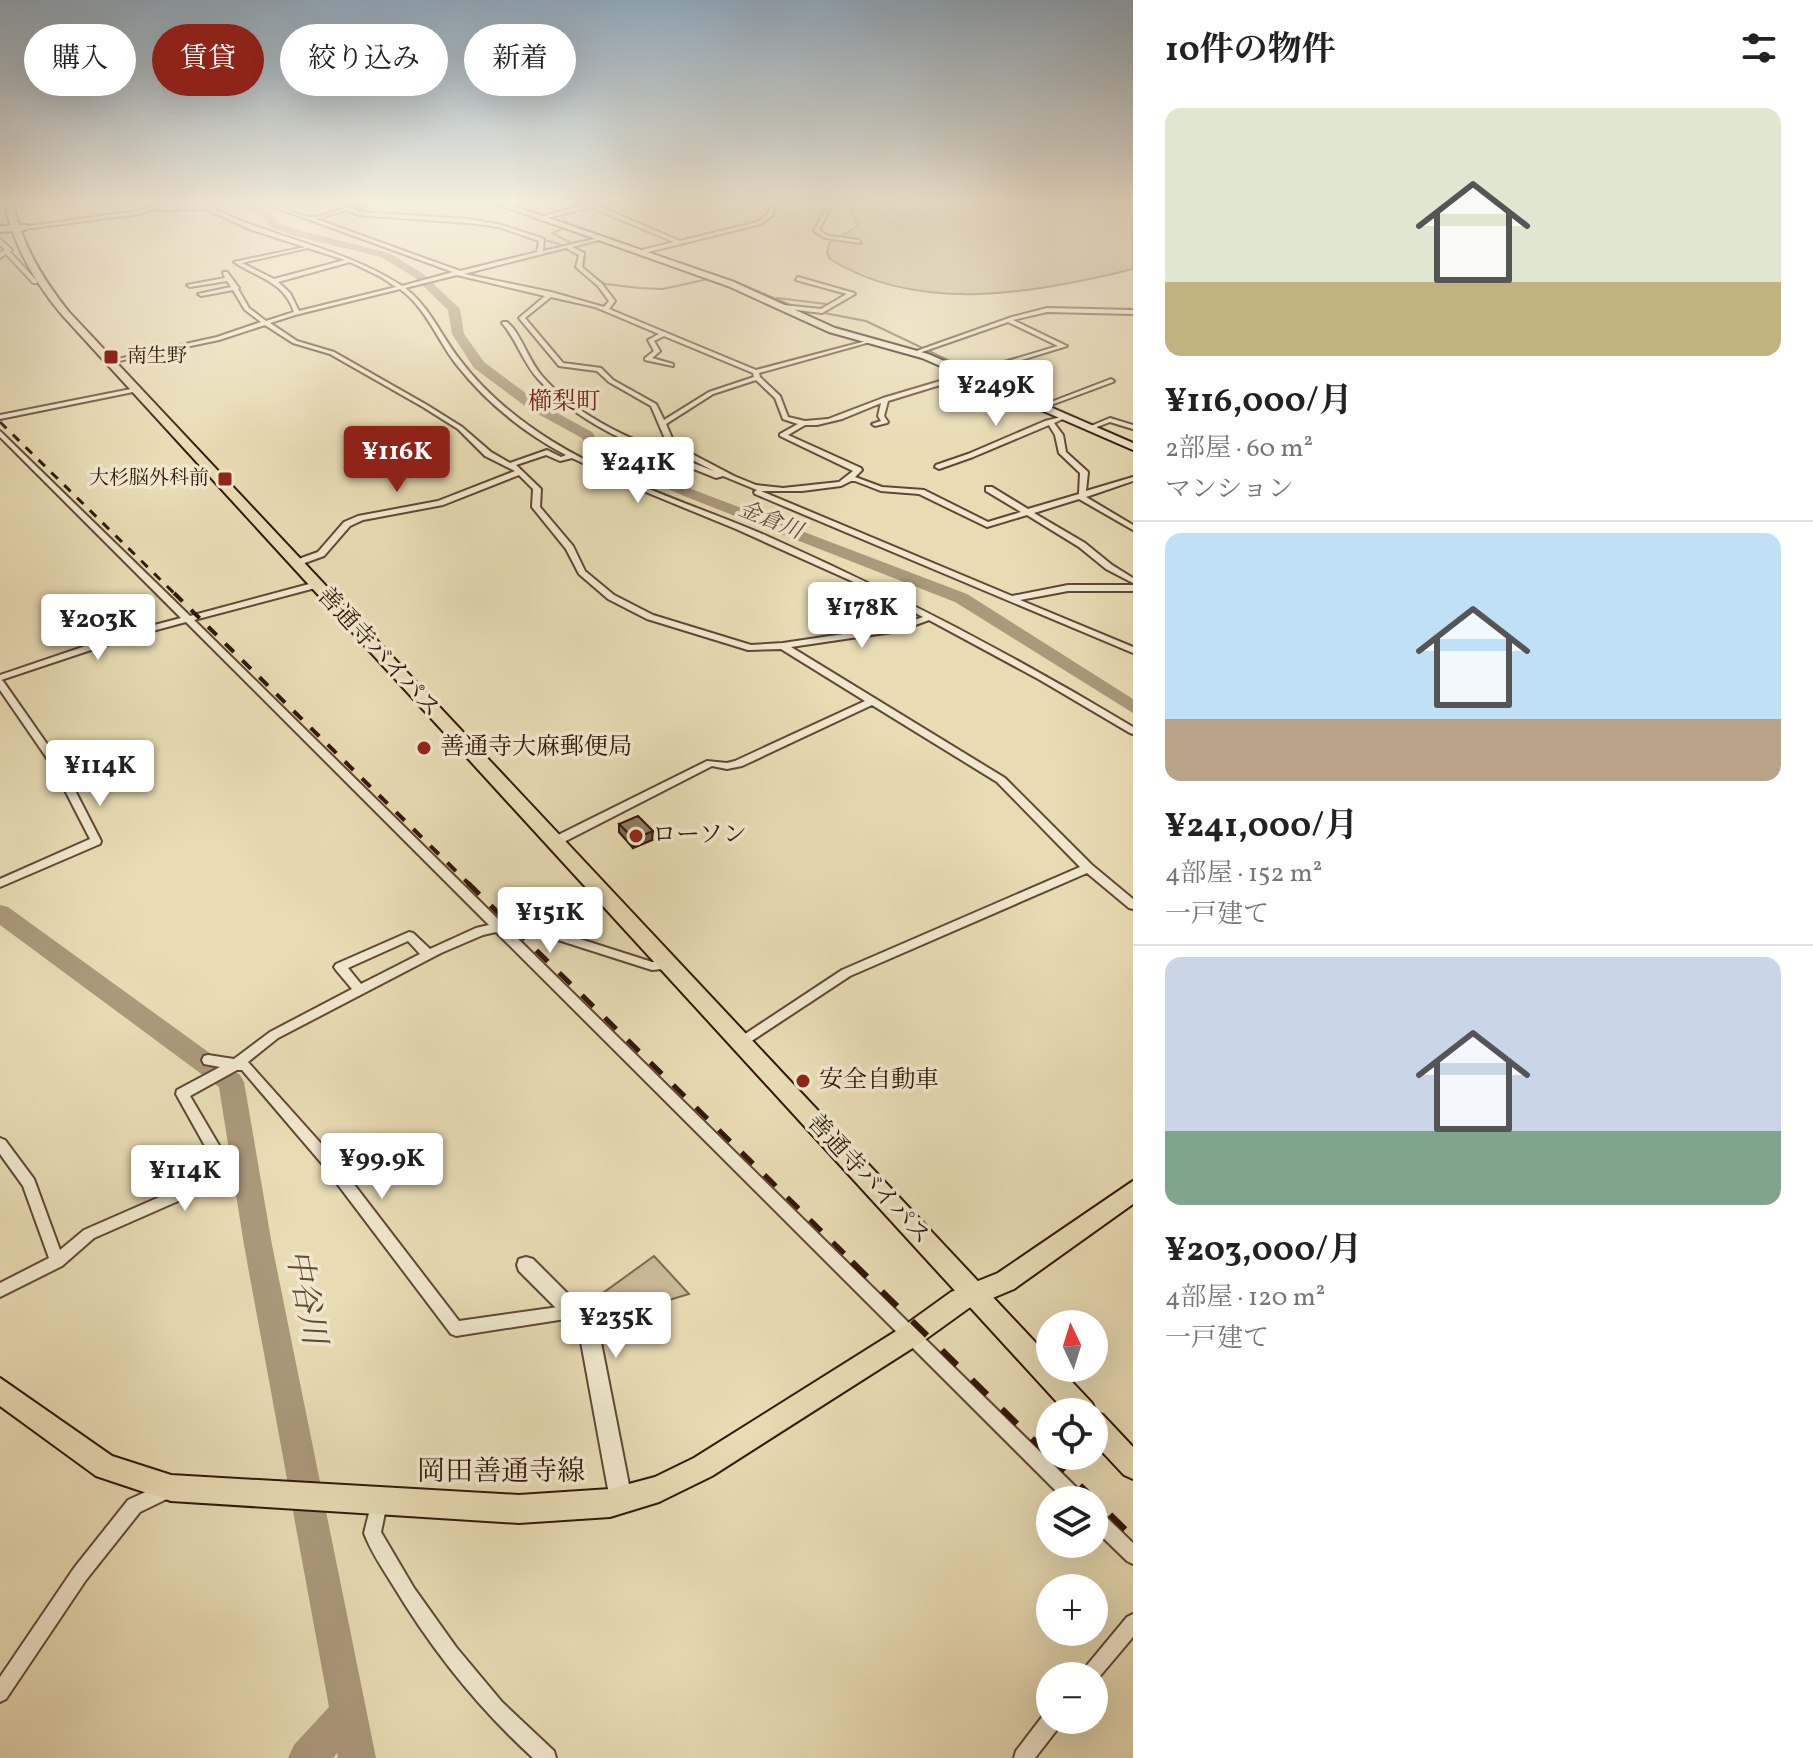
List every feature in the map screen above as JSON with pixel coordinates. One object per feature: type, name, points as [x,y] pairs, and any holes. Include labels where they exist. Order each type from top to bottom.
[{"type":"main road","name":"善通寺バイパス","points":[[46,286],[66,314],[1070,1398]]},
{"type":"main road","name":"善通寺バイパス","points":[[53,286],[66,314]]},
{"type":"main road","points":[[736,286],[832,330],[920,351],[975,373],[1063,417],[1092,426],[1133,447]]},
{"type":"main road","name":"岡田善通寺線","points":[[0,1391],[105,1467],[171,1488],[379,1503],[519,1509],[621,1500],[659,1489],[703,1467],[910,1336],[960,1300],[1006,1281],[1133,1191]]},
{"type":"main road","points":[[1108,1439],[1133,1466]]},
{"type":"street","points":[[281,286],[291,293],[297,313]]},
{"type":"street","points":[[111,362],[219,338],[264,322],[404,286]]},
{"type":"street","points":[[517,286],[606,309],[756,375],[778,397],[785,418],[802,425]]},
{"type":"street","points":[[601,286],[612,301],[606,309]]},
{"type":"street","points":[[783,307],[819,311],[852,294],[823,286]]},
{"type":"street","points":[[400,287],[431,318],[449,351],[500,404],[533,432],[572,456],[658,497],[736,525],[913,606],[1133,731]]},
{"type":"street","points":[[201,294],[236,288],[247,309],[295,342],[332,353],[460,428],[488,454],[510,465],[537,489],[536,507],[570,548],[582,572],[611,597],[650,617],[751,648],[899,628],[930,617]]},
{"type":"street","points":[[551,294],[522,318],[505,323],[515,334],[537,374],[559,396],[620,436],[762,490],[841,484],[858,470],[782,435],[802,425],[853,413],[885,399],[1064,346],[1010,321]]},
{"type":"street","points":[[920,351],[1047,310],[1133,313]]},
{"type":"street","points":[[522,318],[561,365],[599,369],[611,381],[654,405],[672,446],[706,462],[714,472],[1133,650]]},
{"type":"street","points":[[663,334],[651,340],[657,351],[647,359],[671,365]]},
{"type":"street","points":[[663,423],[711,393],[756,375],[868,341]]},
{"type":"street","points":[[1044,405],[1073,398],[1092,386],[1111,381]]},
{"type":"street","points":[[0,417],[136,390]]},
{"type":"street","points":[[875,424],[885,422],[881,416],[885,399]]},
{"type":"street","points":[[939,467],[976,455],[1063,417]]},
{"type":"street","points":[[1092,426],[1110,420],[1133,427]]},
{"type":"street","points":[[1050,422],[1055,425],[1063,453],[1084,472],[1082,493],[1085,503],[1133,528]]},
{"type":"street","points":[[0,433],[1063,1486]]},
{"type":"street","points":[[510,465],[547,452],[560,459],[572,456]]},
{"type":"street","points":[[296,563],[321,554],[347,524],[361,518],[440,503],[519,472]]},
{"type":"street","points":[[849,479],[881,489],[921,492],[987,525],[1133,479]]},
{"type":"street","points":[[989,489],[1133,581]]},
{"type":"street","points":[[0,883],[96,841],[58,767],[0,680],[186,618],[316,585]]},
{"type":"street","points":[[1015,598],[1068,588],[1133,588]]},
{"type":"street","points":[[783,646],[1001,780],[1088,868],[1133,905]]},
{"type":"street","points":[[554,842],[711,763],[727,766],[738,764],[872,701]]},
{"type":"street","points":[[740,1043],[846,973],[1088,868]]},
{"type":"street","points":[[0,1290],[57,1261],[89,1234],[228,1173],[182,1094],[235,1065],[274,1035],[428,954],[469,935],[497,927],[546,931],[652,966],[668,965]]},
{"type":"street","points":[[360,991],[340,967],[409,936],[428,954]]},
{"type":"street","points":[[208,1060],[246,1066],[328,1161],[456,1329],[573,1312]]},
{"type":"street","points":[[0,1144],[29,1183],[57,1261]]},
{"type":"street","points":[[526,1265],[588,1327],[621,1500]]},
{"type":"street","points":[[0,1693],[80,1574],[134,1506],[171,1488]]},
{"type":"street","points":[[379,1503],[372,1533],[396,1578],[437,1636],[481,1690],[547,1758]]},
{"type":"street","points":[[1108,1531],[1133,1555]]},
{"type":"street","points":[[1101,1662],[1133,1623]]},
{"type":"street","points":[[1023,1758],[1041,1734]]},
{"type":"shaded area","points":[[895,286],[1051,286],[979,294]]},
{"type":"shaded area","points":[[654,1256],[689,1294],[599,1321],[585,1306]]},
{"type":"building","points":[[638,816],[653,831],[634,839],[619,824]]},
{"type":"waterway","name":"金倉川","points":[[430,286],[454,309],[458,334],[479,365],[534,406],[587,435],[599,453],[689,493],[961,598],[1133,707]]},
{"type":"waterway","points":[[622,286],[663,289],[676,286]]},
{"type":"waterway","points":[[746,286],[795,307]]},
{"type":"waterway","points":[[777,298],[826,304]]},
{"type":"waterway","points":[[819,312],[866,321],[977,374]]},
{"type":"waterway","points":[[973,372],[1061,412]]},
{"type":"waterway","points":[[1084,422],[1133,443]]},
{"type":"waterway","name":"中谷川","points":[[0,913],[231,1082],[258,1245],[357,1758]]},
{"type":"waterway","points":[[307,1758],[348,1714]]},
{"type":"railway","points":[[0,422],[176,595]]},
{"type":"railway","points":[[174,593],[470,885]]},
{"type":"railway","points":[[468,883],[855,1264]]},
{"type":"railway","points":[[852,1262],[1133,1537]]},
{"type":"place","name":"南生野","points":[[111,357]]},
{"type":"place","name":"大杉脳外科前","points":[[225,479]]},
{"type":"place","name":"善通寺大麻郵便局","points":[[424,748]]},
{"type":"place","name":"ローソン","points":[[636,836]]},
{"type":"place","name":"安全自動車","points":[[803,1081]]},
{"type":"district","name":"櫛梨町","points":[[564,403]]}]
